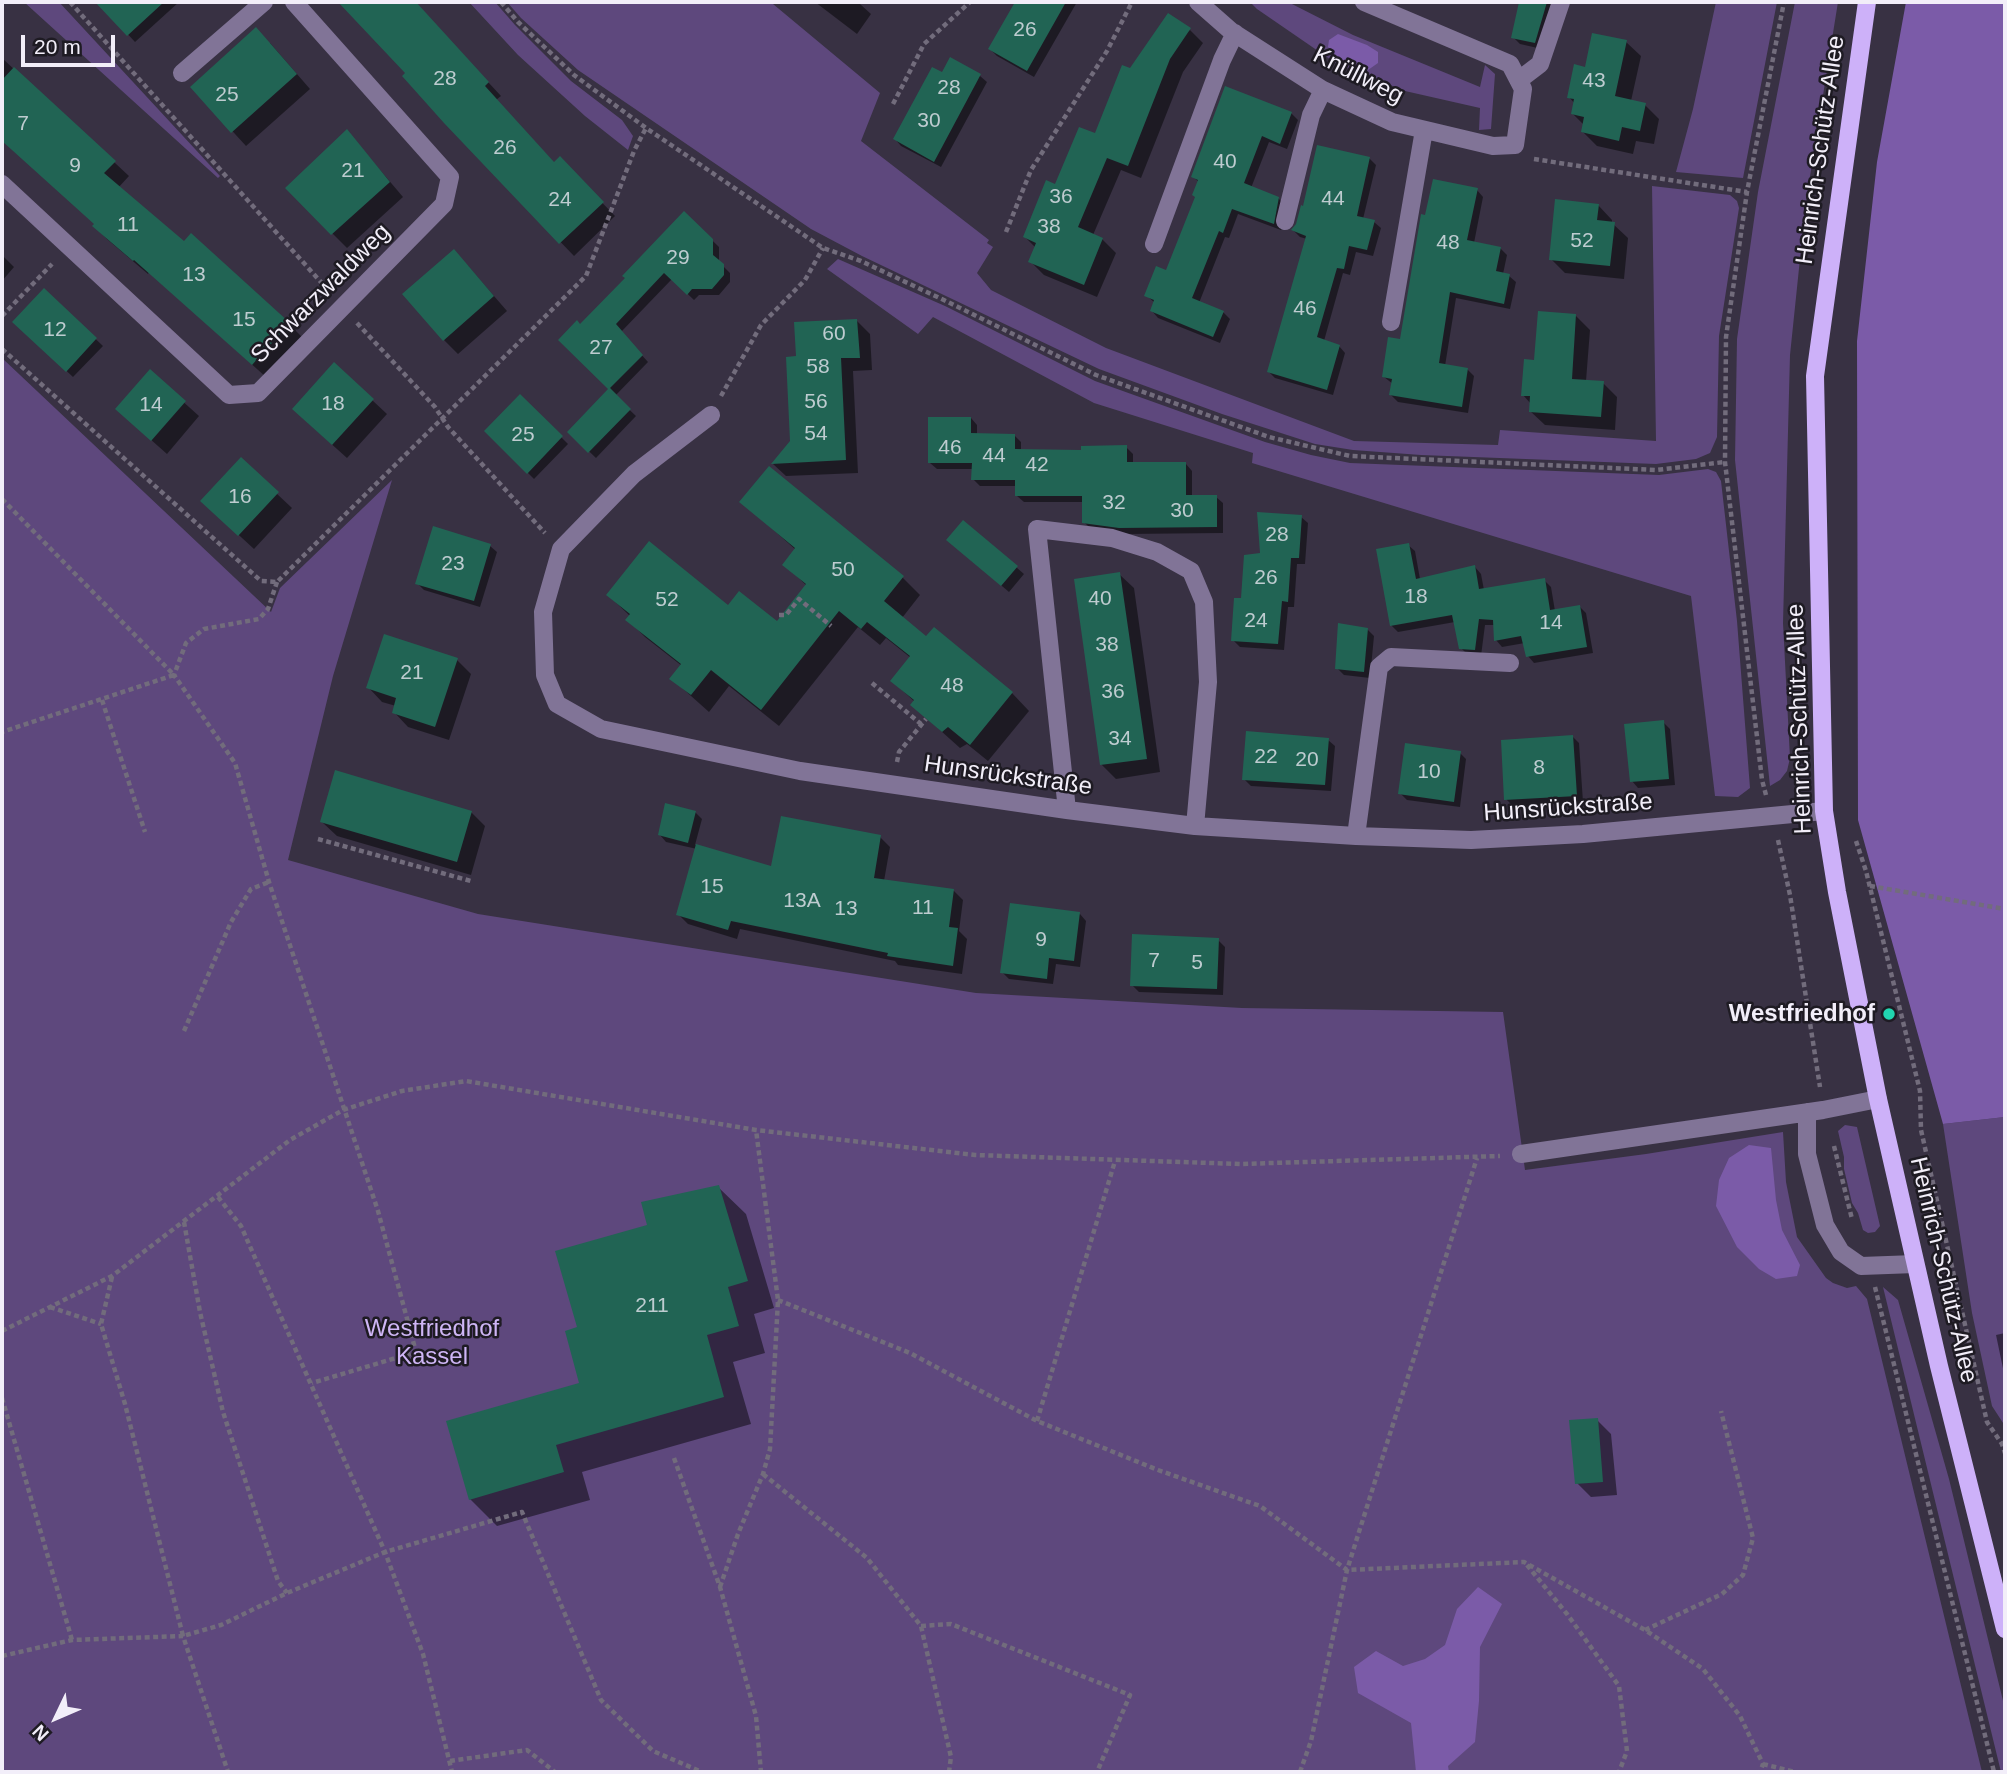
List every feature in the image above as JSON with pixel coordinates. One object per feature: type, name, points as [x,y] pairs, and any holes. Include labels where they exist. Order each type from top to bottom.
[{"type":"main road","name":"Heinrich-Schütz-Allee","points":[[1867,2],[1815,376],[1824,811],[1878,1099],[1915,1264],[2005,1629]]},
{"type":"street","points":[[182,74],[264,2]]},
{"type":"street","name":"Schwarzwaldweg","points":[[2,184],[229,396],[258,393],[444,204],[450,177],[294,2]]},
{"type":"street","name":"Knüllweg","points":[[1198,2],[1235,33],[1323,90],[1392,122],[1493,146],[1516,145]]},
{"type":"street","points":[[1364,2],[1510,64],[1523,89],[1516,145]]},
{"type":"street","points":[[1519,80],[1540,64],[1561,2]]},
{"type":"street","points":[[1154,244],[1222,60],[1235,33]]},
{"type":"street","points":[[1285,221],[1311,115],[1323,90]]},
{"type":"street","points":[[1391,322],[1424,130]]},
{"type":"street","name":"Hunsrückstraße","points":[[711,415],[634,474],[561,549],[543,611],[545,675],[557,704],[601,729],[800,771],[1195,826],[1356,836],[1471,839],[1571,835],[1824,811]]},
{"type":"street","points":[[1067,810],[1037,529],[1112,538],[1157,552],[1191,571],[1204,602],[1208,682],[1195,826]]},
{"type":"street","points":[[1356,836],[1379,667],[1391,657],[1510,663]]},
{"type":"street","points":[[1521,1154],[1878,1099]]},
{"type":"street","points":[[1807,1112],[1807,1154],[1825,1225],[1840,1252],[1861,1266],[1915,1264]]},
{"type":"path","points":[[70,2],[436,407],[448,427],[561,549]]},
{"type":"path","points":[[502,2],[518,22],[574,75],[646,128],[823,248],[860,261],[936,296],[1096,375],[1282,440],[1350,456],[1656,470],[1725,462]]},
{"type":"path","points":[[893,104],[924,44],[970,2]]},
{"type":"path","points":[[1006,232],[1031,170],[1107,51],[1132,2]]},
{"type":"path","points":[[174,676],[186,643],[204,629],[259,619],[268,609],[277,582],[586,276],[634,150],[646,128]]},
{"type":"path","points":[[1516,145],[1533,159],[1747,192]]},
{"type":"path","points":[[2,316],[69,245]]},
{"type":"path","points":[[711,415],[761,325],[805,280],[823,248]]},
{"type":"path","points":[[2,349],[261,581],[277,582]]},
{"type":"path","points":[[2,499],[174,676],[235,763],[269,883],[378,1211],[416,1353],[312,1382]]},
{"type":"path","points":[[779,615],[786,615],[799,599],[831,626]]},
{"type":"path","points":[[2,732],[174,676]]},
{"type":"path","points":[[872,683],[921,724]]},
{"type":"path","points":[[102,700],[145,832]]},
{"type":"path","points":[[893,784],[898,752],[926,719]]},
{"type":"path","points":[[1854,836],[1870,886],[1920,1091],[1921,1130],[1987,1422],[2005,1453]]},
{"type":"path","points":[[318,839],[471,881]]},
{"type":"path","points":[[184,1031],[231,922],[251,889],[269,883]]},
{"type":"path","points":[[1870,886],[2005,909]]},
{"type":"path","points":[[2,1331],[112,1276],[289,1140],[343,1110],[402,1091],[466,1081],[756,1130],[975,1155],[1240,1164],[1429,1157],[1478,1158],[1521,1154]]},
{"type":"path","points":[[720,1587],[763,1474],[770,1448],[778,1300],[756,1130]]},
{"type":"path","points":[[1300,1772],[1311,1741],[1347,1570],[1478,1158]]},
{"type":"path","points":[[1037,1421],[1115,1161]]},
{"type":"path","points":[[218,1197],[241,1226],[385,1552],[423,1654],[452,1772]]},
{"type":"path","points":[[184,1222],[200,1312],[223,1412],[278,1581],[287,1593]]},
{"type":"path","points":[[112,1276],[101,1324],[125,1404],[183,1636],[228,1772]]},
{"type":"path","points":[[778,1300],[910,1353],[1037,1421],[1158,1470],[1260,1506],[1347,1570],[1524,1562],[1645,1630],[1703,1668],[1740,1716],[1763,1764],[1760,1772]]},
{"type":"path","points":[[50,1307],[101,1324]]},
{"type":"path","points":[[2,1398],[72,1640]]},
{"type":"path","points":[[1645,1630],[1722,1594],[1743,1574],[1753,1538],[1721,1411]]},
{"type":"path","points":[[674,1458],[720,1587],[756,1716],[761,1772]]},
{"type":"path","points":[[763,1474],[867,1558],[921,1626],[951,1757],[949,1772]]},
{"type":"path","points":[[2,1656],[72,1640],[183,1636],[221,1625],[287,1593],[385,1552],[522,1512],[601,1700],[653,1751],[702,1772]]},
{"type":"path","points":[[1524,1562],[1567,1614],[1619,1686],[1627,1752],[1619,1772]]},
{"type":"path","points":[[921,1626],[951,1624],[1130,1695],[1097,1772]]},
{"type":"path","points":[[450,1760],[527,1750],[555,1772]]},
{"type":"path","points":[[1763,1764],[1795,1772]]},
{"type":"green space","points":[[24,2],[59,2],[220,176],[218,178]]},
{"type":"green space","points":[[469,2],[495,2],[571,81],[622,120],[633,136],[628,150],[585,116],[518,55]]},
{"type":"green space","points":[[507,2],[774,2],[773,4],[880,93],[861,141],[989,240],[987,243],[993,247],[977,273],[991,290],[1106,348],[1354,441],[1498,445],[1500,430],[1656,441],[1652,186],[1730,195],[1737,201],[1739,208],[1719,336],[1717,437],[1710,453],[1696,459],[1656,464],[1421,455],[1315,444],[1222,414],[1099,369],[811,229],[578,70]]},
{"type":"green space","points":[[1250,2],[1288,2],[1353,35],[1480,87],[1485,65],[1495,74],[1491,129],[1479,130],[1480,108],[1405,91],[1337,64]]},
{"type":"green space","points":[[1716,2],[1777,2],[1743,178],[1676,172],[1693,109]]},
{"type":"green space","points":[[1795,2],[1838,2],[1806,201],[1790,355],[1783,623],[1790,758],[1787,771],[1780,780],[1770,786],[1735,460],[1737,339],[1758,192]]},
{"type":"green space","points":[[838,259],[945,306],[1095,381],[1265,442],[1311,455],[1350,463],[1659,475],[1708,469],[1716,472],[1721,481],[1737,621],[1750,788],[1738,797],[1715,796],[1691,596],[1252,463],[1253,453],[1094,403],[933,317],[918,334],[827,269]]},
{"type":"green space","name":"Westfriedhof Kassel","points":[[2,358],[271,612],[280,588],[392,480],[333,676],[288,860],[478,914],[976,993],[1242,1008],[1503,1012],[1525,1170],[1783,1132],[1786,1182],[1797,1237],[1826,1278],[1847,1288],[1856,1286],[1867,1299],[1982,1772],[2,1772]]},
{"type":"green space","points":[[2005,1117],[2005,1426],[1992,1406],[1972,1313],[1943,1124]]},
{"type":"green space","points":[[1845,1125],[1857,1127],[1880,1226],[1875,1232],[1868,1233],[1863,1230],[1852,1203],[1838,1131]]},
{"type":"green space","points":[[1883,1287],[1898,1300],[1949,1479],[2005,1709],[2005,1772],[2001,1772]]},
{"type":"shaded area","points":[[1906,2],[2005,2],[2005,1117],[1943,1124],[1858,820],[1857,341],[1877,162]]},
{"type":"shaded area","points":[[1338,34],[1378,52],[1378,63],[1368,70],[1342,61],[1328,47],[1329,40]]},
{"type":"shaded area","points":[[1749,1145],[1771,1148],[1782,1230],[1800,1265],[1797,1276],[1776,1279],[1759,1269],[1737,1247],[1716,1206],[1719,1180],[1729,1158]]},
{"type":"shaded area","points":[[1478,1587],[1502,1604],[1480,1647],[1475,1742],[1448,1766],[1449,1772],[1416,1772],[1411,1723],[1358,1693],[1354,1667],[1376,1651],[1403,1666],[1425,1659],[1445,1645],[1457,1609]]},
{"type":"building","points":[[95,2],[164,2],[127,36]]},
{"type":"building","points":[[338,2],[416,2],[489,82],[485,86],[554,162],[560,156],[604,202],[559,244],[444,123],[402,76],[405,73]]},
{"type":"building","points":[[1015,2],[1066,2],[1027,71],[988,49]]},
{"type":"building","points":[[1519,2],[1547,2],[1535,43],[1511,38]]},
{"type":"building","points":[[1168,13],[1191,28],[1170,59],[1128,166],[1107,158],[1078,227],[1103,238],[1084,285],[1028,262],[1036,243],[1023,237],[1046,180],[1055,184],[1079,127],[1095,133],[1122,65],[1130,68]]},
{"type":"building","points":[[256,27],[297,74],[231,133],[190,87]]},
{"type":"building","points":[[1592,33],[1627,40],[1615,96],[1646,103],[1640,131],[1622,127],[1619,141],[1581,132],[1584,117],[1571,114],[1574,99],[1567,98],[1574,64],[1585,67]]},
{"type":"building","points":[[950,57],[981,74],[934,162],[893,139],[932,67],[942,72]]},
{"type":"building","points":[[14,67],[116,161],[104,173],[184,241],[191,233],[290,323],[252,365],[92,226],[94,224],[2,141],[2,80]]},
{"type":"building","points":[[1225,86],[1292,112],[1280,144],[1262,136],[1244,183],[1279,197],[1274,224],[1232,209],[1223,233],[1219,231],[1192,298],[1224,311],[1213,337],[1150,311],[1154,300],[1144,296],[1156,266],[1166,270],[1195,197],[1192,195],[1198,180],[1191,177]]},
{"type":"building","points":[[347,129],[390,182],[331,235],[285,188]]},
{"type":"building","points":[[1317,145],[1370,157],[1357,216],[1375,220],[1367,250],[1349,246],[1344,269],[1337,268],[1317,337],[1340,345],[1327,390],[1267,372],[1306,236],[1291,230],[1296,224],[1301,205],[1303,206]]},
{"type":"building","points":[[1433,179],[1478,188],[1467,240],[1501,247],[1496,271],[1510,274],[1504,304],[1450,292],[1439,363],[1468,368],[1462,407],[1389,395],[1392,379],[1382,377],[1388,337],[1400,339],[1421,214],[1425,215]]},
{"type":"building","points":[[1555,199],[1599,204],[1597,220],[1615,222],[1610,266],[1549,260]]},
{"type":"building","points":[[684,211],[713,239],[713,255],[724,264],[724,275],[712,289],[692,289],[687,295],[664,273],[616,324],[643,355],[610,388],[631,409],[588,453],[567,432],[608,389],[558,340],[577,320],[580,324],[625,278],[622,276]]},
{"type":"building","points":[[454,249],[494,296],[443,341],[402,294]]},
{"type":"building","points":[[44,288],[97,338],[66,372],[12,322]]},
{"type":"building","points":[[1538,311],[1576,314],[1572,379],[1604,381],[1601,417],[1529,412],[1530,396],[1521,396],[1524,359],[1534,360]]},
{"type":"building","points":[[857,319],[860,358],[841,358],[846,460],[771,464],[790,441],[786,357],[796,356],[794,322]]},
{"type":"building","points":[[334,362],[374,399],[332,445],[292,409]]},
{"type":"building","points":[[150,369],[186,401],[151,441],[115,409]]},
{"type":"building","points":[[520,394],[563,436],[527,474],[484,431]]},
{"type":"building","points":[[928,417],[971,417],[971,433],[1015,434],[1015,449],[1081,450],[1081,446],[1127,445],[1127,462],[1186,462],[1186,495],[1217,495],[1217,527],[1119,528],[1082,523],[1082,496],[1015,496],[1015,480],[971,480],[972,463],[928,463]]},
{"type":"building","points":[[241,457],[279,492],[238,536],[200,501]]},
{"type":"building","points":[[769,466],[904,576],[884,601],[926,636],[934,627],[1013,692],[970,745],[948,727],[942,732],[910,705],[914,700],[890,681],[910,656],[867,622],[861,629],[839,611],[761,710],[711,670],[691,695],[669,679],[681,664],[625,620],[630,614],[606,595],[649,541],[728,605],[739,591],[777,621],[806,584],[782,565],[795,548],[739,502]]},
{"type":"building","points":[[1257,512],[1302,515],[1299,558],[1291,558],[1288,602],[1282,601],[1278,644],[1231,641],[1234,598],[1241,598],[1244,555],[1260,553]]},
{"type":"building","points":[[963,520],[1018,566],[1001,586],[946,540]]},
{"type":"building","points":[[433,526],[491,544],[474,601],[415,584]]},
{"type":"building","points":[[1409,543],[1416,579],[1475,565],[1479,589],[1545,578],[1550,610],[1580,605],[1587,647],[1526,657],[1521,636],[1494,641],[1493,620],[1479,619],[1475,650],[1459,649],[1452,615],[1390,626],[1376,549]]},
{"type":"building","points":[[1120,572],[1147,759],[1100,765],[1074,579]]},
{"type":"building","points":[[1338,623],[1368,628],[1364,672],[1335,669]]},
{"type":"building","points":[[384,634],[458,658],[435,727],[392,713],[396,698],[366,688]]},
{"type":"building","points":[[1664,720],[1669,779],[1630,782],[1624,724]]},
{"type":"building","points":[[1246,731],[1329,738],[1325,785],[1242,780]]},
{"type":"building","points":[[1573,735],[1577,796],[1504,800],[1501,740]]},
{"type":"building","points":[[1405,743],[1461,751],[1454,802],[1398,794]]},
{"type":"building","points":[[335,770],[472,811],[457,862],[320,822]]},
{"type":"building","points":[[665,803],[696,811],[688,843],[658,835]]},
{"type":"building","points":[[781,816],[881,835],[874,878],[954,889],[949,927],[958,928],[953,966],[887,956],[888,953],[731,921],[728,930],[676,915],[696,844],[771,866]]},
{"type":"building","points":[[1010,903],[1080,912],[1074,961],[1049,958],[1047,979],[1000,973]]},
{"type":"building","points":[[1132,934],[1219,938],[1217,989],[1130,986]]},
{"type":"building","points":[[719,1185],[748,1281],[728,1287],[739,1326],[707,1335],[724,1397],[556,1445],[564,1472],[469,1500],[446,1421],[579,1383],[565,1331],[577,1327],[555,1251],[647,1225],[641,1202]]},
{"type":"building","points":[[1598,1418],[1603,1482],[1575,1484],[1569,1420]]},
{"type":"place","name":"Westfriedhof","points":[[1889,1014]]}]
